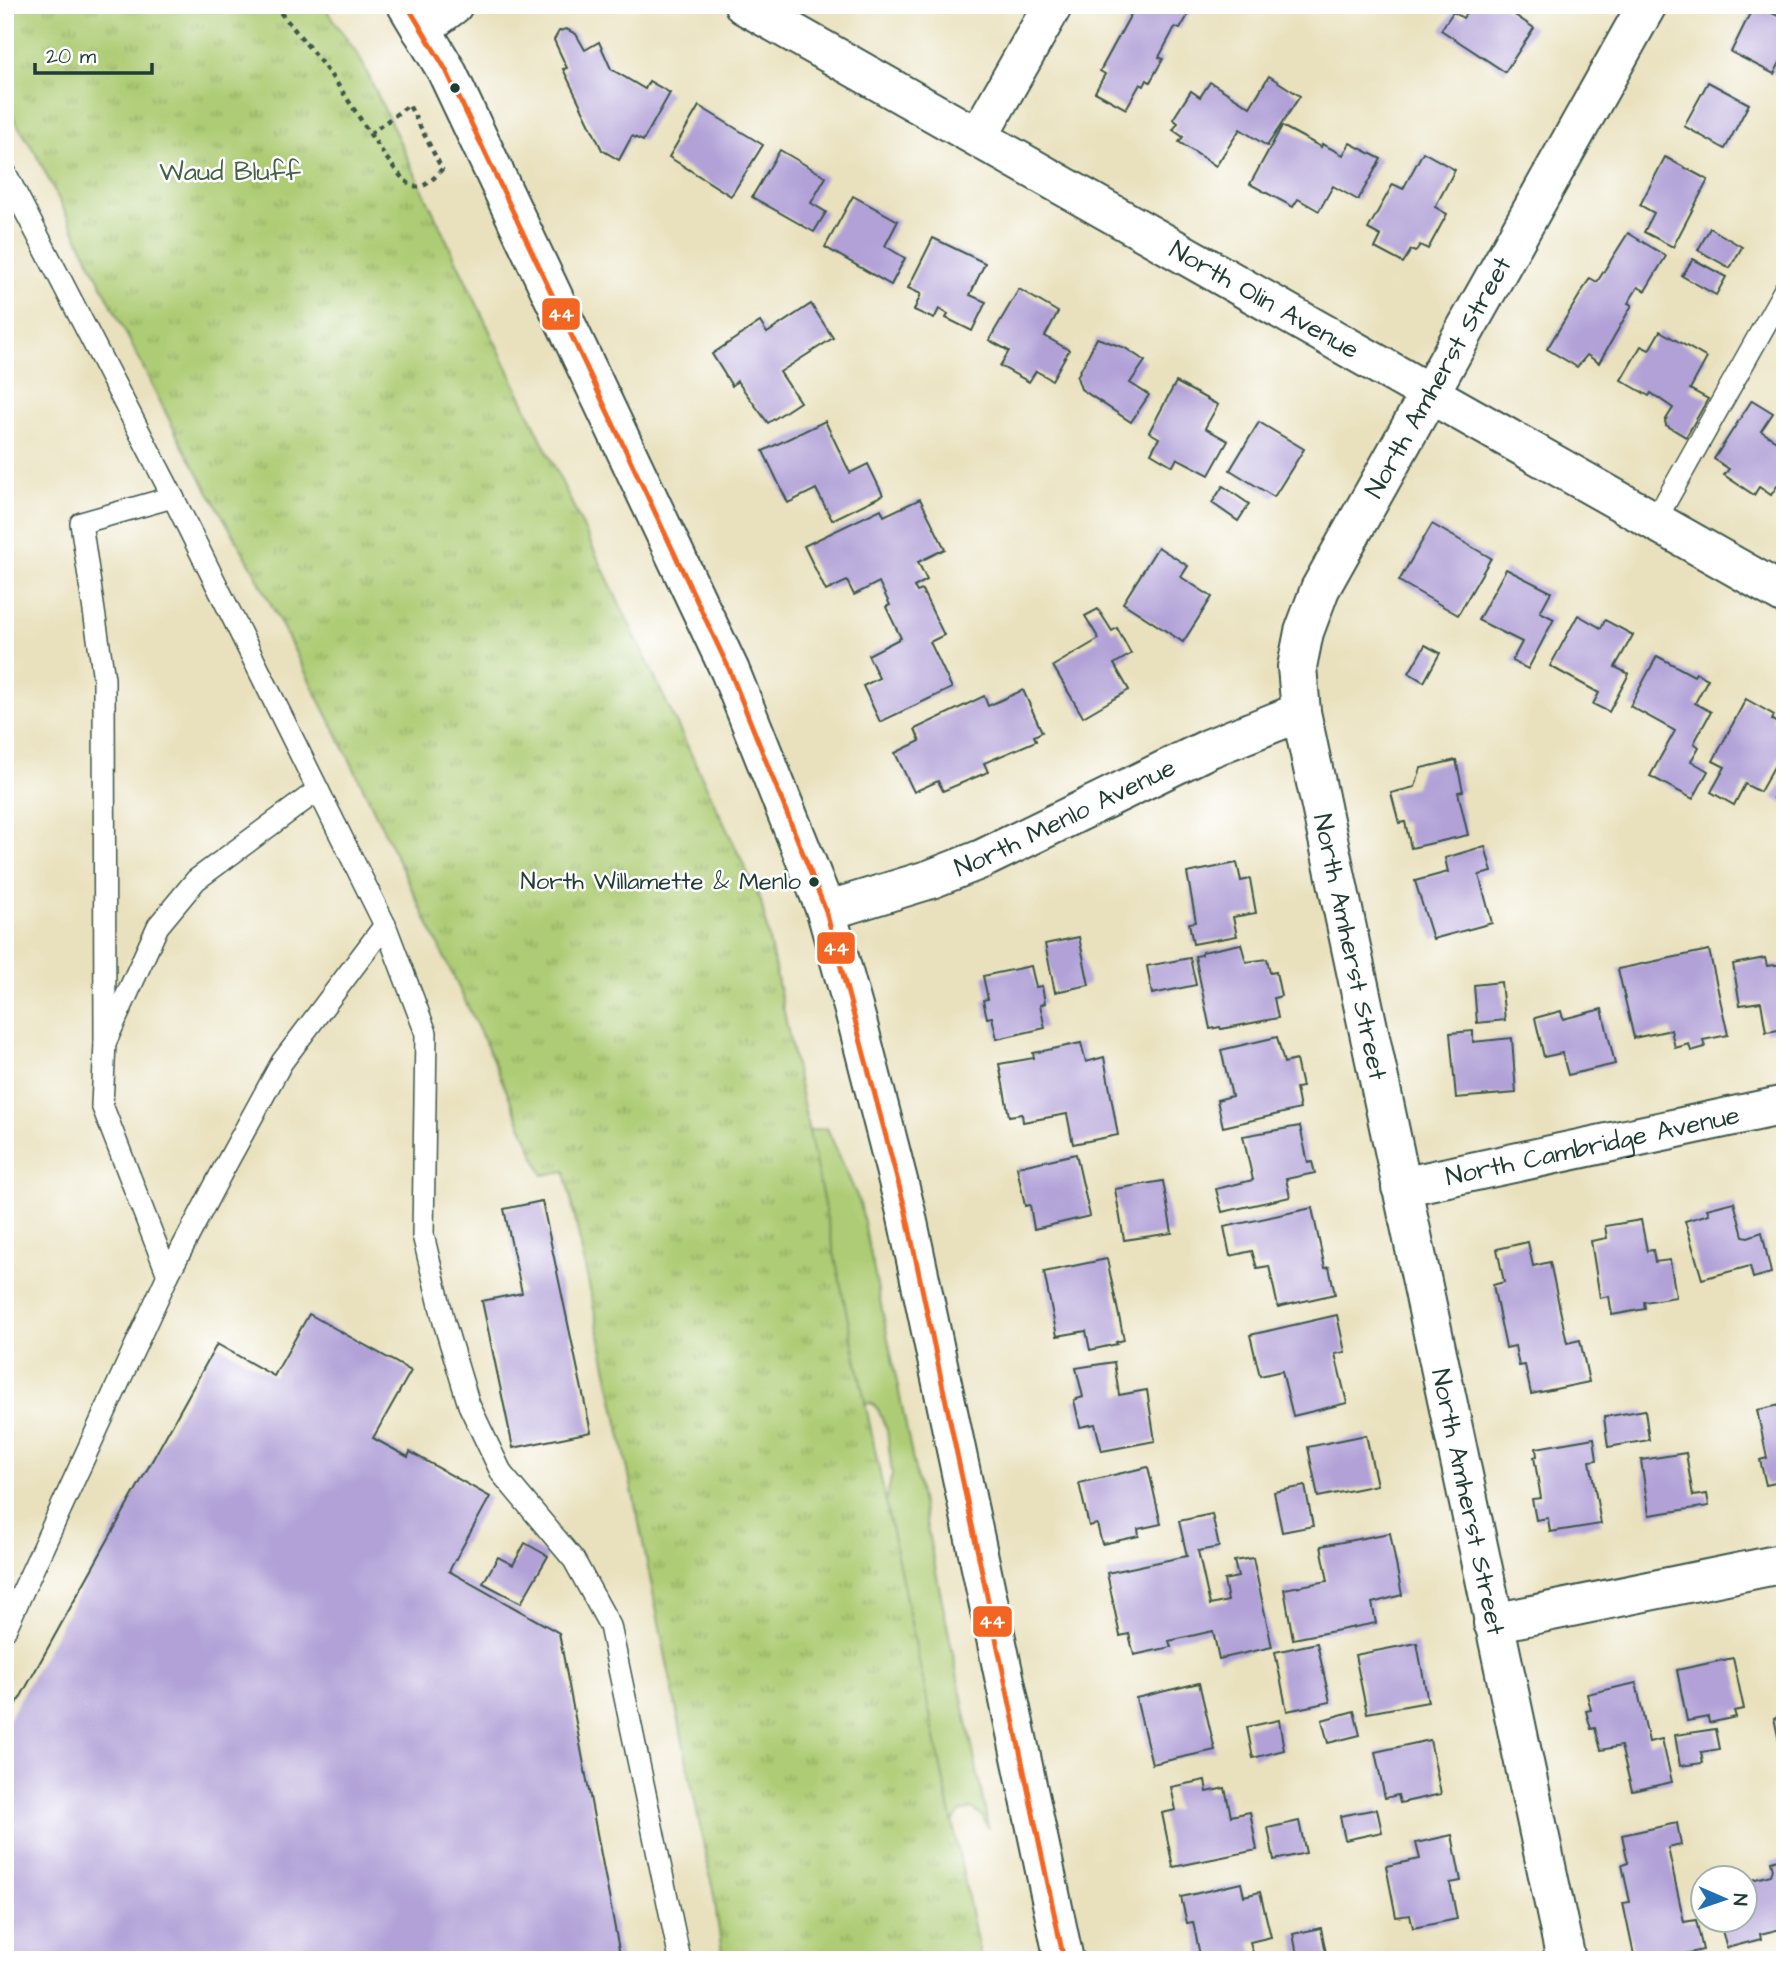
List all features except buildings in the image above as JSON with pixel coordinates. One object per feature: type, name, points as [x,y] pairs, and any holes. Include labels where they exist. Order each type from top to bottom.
[{"type":"street","points":[[453,5],[414,17],[446,70],[463,105],[730,671],[826,911],[905,1208],[1064,1960]]},
{"type":"street","name":"North Olin Avenue","points":[[744,5],[1785,595]]},
{"type":"street","points":[[978,137],[1053,5]]},
{"type":"street","name":"North Amherst Street","points":[[1566,1960],[1301,712],[1297,667],[1304,632],[1320,589],[1647,5]]},
{"type":"street","name":"North Menlo Avenue","points":[[826,911],[931,879],[982,859],[1210,748],[1301,712]]},
{"type":"street","name":"North Cambridge Avenue","points":[[1401,1187],[1785,1105]]},
{"type":"street","points":[[1493,1623],[1785,1563]]},
{"type":"lane","points":[[5,172],[173,497],[385,925],[426,1033],[423,1235],[444,1322],[469,1405],[502,1474],[574,1560],[610,1626],[680,1960]]},
{"type":"lane","points":[[1655,521],[1785,289]]},
{"type":"lane","points":[[168,1275],[102,1105],[105,1043],[104,679],[81,523],[173,497]]},
{"type":"lane","points":[[105,1043],[158,926],[197,880],[318,790]]},
{"type":"lane","points":[[5,1630],[168,1275],[282,1062],[385,925]]},
{"type":"path","points":[[274,5],[334,79],[371,133],[392,163],[412,186],[419,187],[430,182],[442,169],[409,104],[371,133]]},
{"type":"green space","name":"Waud Bluff","points":[[5,5],[323,5],[360,58],[761,901],[981,1960],[723,1960],[714,1896],[565,1171],[543,1175],[490,1053],[350,760],[253,569],[182,445],[36,154],[5,105]]},
{"type":"green space","points":[[827,1128],[860,1203],[989,1829],[982,1816],[972,1808],[960,1812],[954,1820],[934,1829],[880,1532],[892,1474],[887,1430],[877,1407],[871,1403],[864,1404],[808,1131]]},
{"type":"transit line","name":"44","points":[[407,5],[446,70],[730,671],[826,911],[905,1208],[1064,1960]]},
{"type":"place","name":"North Willamette & Menlo","points":[[814,882]]}]
